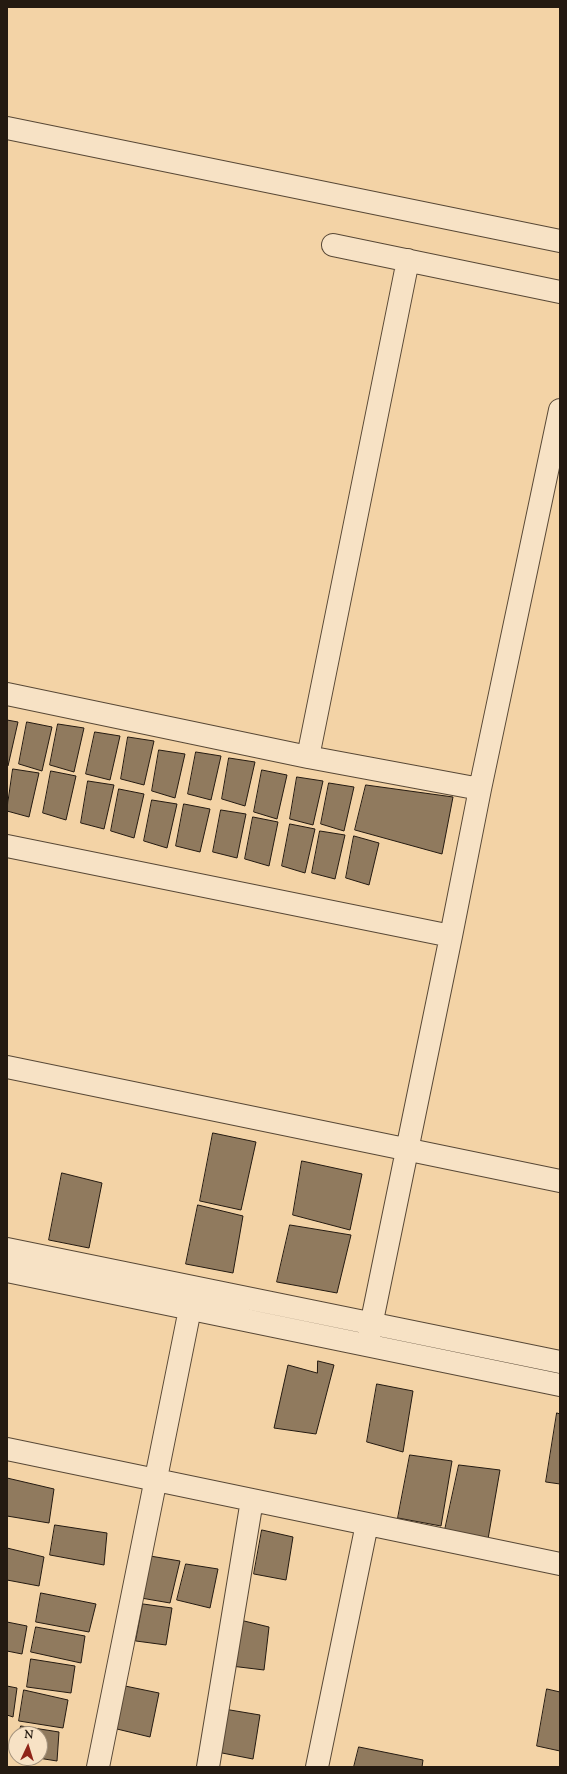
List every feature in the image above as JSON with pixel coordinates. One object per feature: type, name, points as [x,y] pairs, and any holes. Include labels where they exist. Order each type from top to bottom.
[{"type":"street","points":[[7,128],[560,241]]},
{"type":"street","points":[[333,244],[560,292]]},
{"type":"street","points":[[308,757],[408,260]]},
{"type":"street","points":[[366,1345],[480,789],[560,410]]},
{"type":"street","points":[[7,694],[308,757],[480,789]]},
{"type":"street","points":[[7,846],[451,936]]},
{"type":"street","points":[[7,1067],[560,1181]]},
{"type":"street","points":[[7,1249],[560,1362]]},
{"type":"street","points":[[7,1271],[560,1385]]},
{"type":"street","points":[[98,1767],[194,1287]]},
{"type":"street","points":[[8,1452],[156,1480],[560,1564]]},
{"type":"street","points":[[208,1767],[252,1500]]},
{"type":"street","points":[[317,1767],[367,1524]]},
{"type":"building","points":[[7,720],[18,722],[8,766],[7,766]]},
{"type":"building","points":[[27,722],[52,727],[42,771],[19,764]]},
{"type":"building","points":[[58,724],[84,728],[74,772],[50,765]]},
{"type":"building","points":[[95,732],[120,736],[110,780],[86,774]]},
{"type":"building","points":[[128,737],[154,741],[144,785],[121,779]]},
{"type":"building","points":[[159,750],[185,754],[175,798],[152,791]]},
{"type":"building","points":[[196,752],[221,756],[211,800],[188,794]]},
{"type":"building","points":[[229,758],[255,762],[245,806],[222,799]]},
{"type":"building","points":[[13,769],[39,773],[29,817],[7,811]]},
{"type":"building","points":[[262,770],[287,775],[277,819],[254,812]]},
{"type":"building","points":[[51,771],[76,776],[66,820],[43,813]]},
{"type":"building","points":[[297,777],[323,781],[313,825],[290,819]]},
{"type":"building","points":[[88,781],[114,785],[104,829],[81,823]]},
{"type":"building","points":[[329,783],[354,787],[344,831],[321,824]]},
{"type":"building","points":[[366,785],[453,797],[442,854],[355,830]]},
{"type":"building","points":[[119,789],[144,794],[134,838],[111,831]]},
{"type":"building","points":[[152,800],[177,804],[167,848],[144,841]]},
{"type":"building","points":[[184,804],[210,809],[200,852],[176,846]]},
{"type":"building","points":[[221,810],[246,814],[237,858],[213,852]]},
{"type":"building","points":[[253,817],[278,822],[269,866],[245,859]]},
{"type":"building","points":[[290,824],[315,829],[305,873],[282,866]]},
{"type":"building","points":[[320,831],[345,835],[335,879],[312,873]]},
{"type":"building","points":[[354,836],[379,843],[369,885],[346,878]]},
{"type":"building","points":[[213,1133],[256,1142],[241,1210],[200,1201]]},
{"type":"building","points":[[302,1161],[362,1174],[350,1230],[293,1215]]},
{"type":"building","points":[[62,1173],[102,1183],[89,1248],[49,1240]]},
{"type":"building","points":[[198,1205],[243,1216],[233,1273],[186,1264]]},
{"type":"building","points":[[290,1225],[351,1235],[337,1293],[277,1282]]},
{"type":"building","points":[[318,1361],[334,1365],[316,1434],[274,1428],[288,1365],[317,1373]]},
{"type":"building","points":[[377,1384],[413,1391],[403,1452],[367,1442]]},
{"type":"building","points":[[557,1413],[560,1414],[560,1484],[546,1482]]},
{"type":"building","points":[[410,1455],[452,1461],[441,1526],[398,1518]]},
{"type":"building","points":[[459,1465],[500,1470],[488,1539],[445,1530]]},
{"type":"building","points":[[7,1478],[54,1489],[49,1523],[7,1516]]},
{"type":"building","points":[[55,1525],[107,1533],[104,1565],[50,1555]]},
{"type":"building","points":[[262,1530],[293,1537],[286,1580],[254,1574]]},
{"type":"building","points":[[7,1548],[44,1557],[39,1586],[7,1580]]},
{"type":"building","points":[[150,1556],[180,1561],[170,1603],[141,1598]]},
{"type":"building","points":[[186,1564],[218,1569],[210,1608],[177,1600]]},
{"type":"building","points":[[41,1593],[96,1604],[89,1632],[36,1622]]},
{"type":"building","points":[[143,1604],[172,1608],[166,1645],[136,1641]]},
{"type":"building","points":[[240,1620],[269,1627],[264,1670],[231,1666]]},
{"type":"building","points":[[7,1622],[27,1626],[22,1654],[7,1651]]},
{"type":"building","points":[[36,1627],[85,1636],[81,1663],[31,1652]]},
{"type":"building","points":[[31,1659],[75,1666],[71,1693],[27,1687]]},
{"type":"building","points":[[7,1686],[17,1688],[13,1717],[7,1715]]},
{"type":"building","points":[[125,1686],[159,1693],[150,1737],[117,1729]]},
{"type":"building","points":[[547,1689],[560,1692],[560,1751],[537,1746]]},
{"type":"building","points":[[24,1690],[68,1700],[63,1728],[19,1721]]},
{"type":"building","points":[[224,1709],[260,1715],[253,1759],[217,1752]]},
{"type":"building","points":[[48,1730],[59,1732],[57,1761],[48,1760]]},
{"type":"building","points":[[359,1747],[423,1760],[422,1767],[354,1767]]}]
